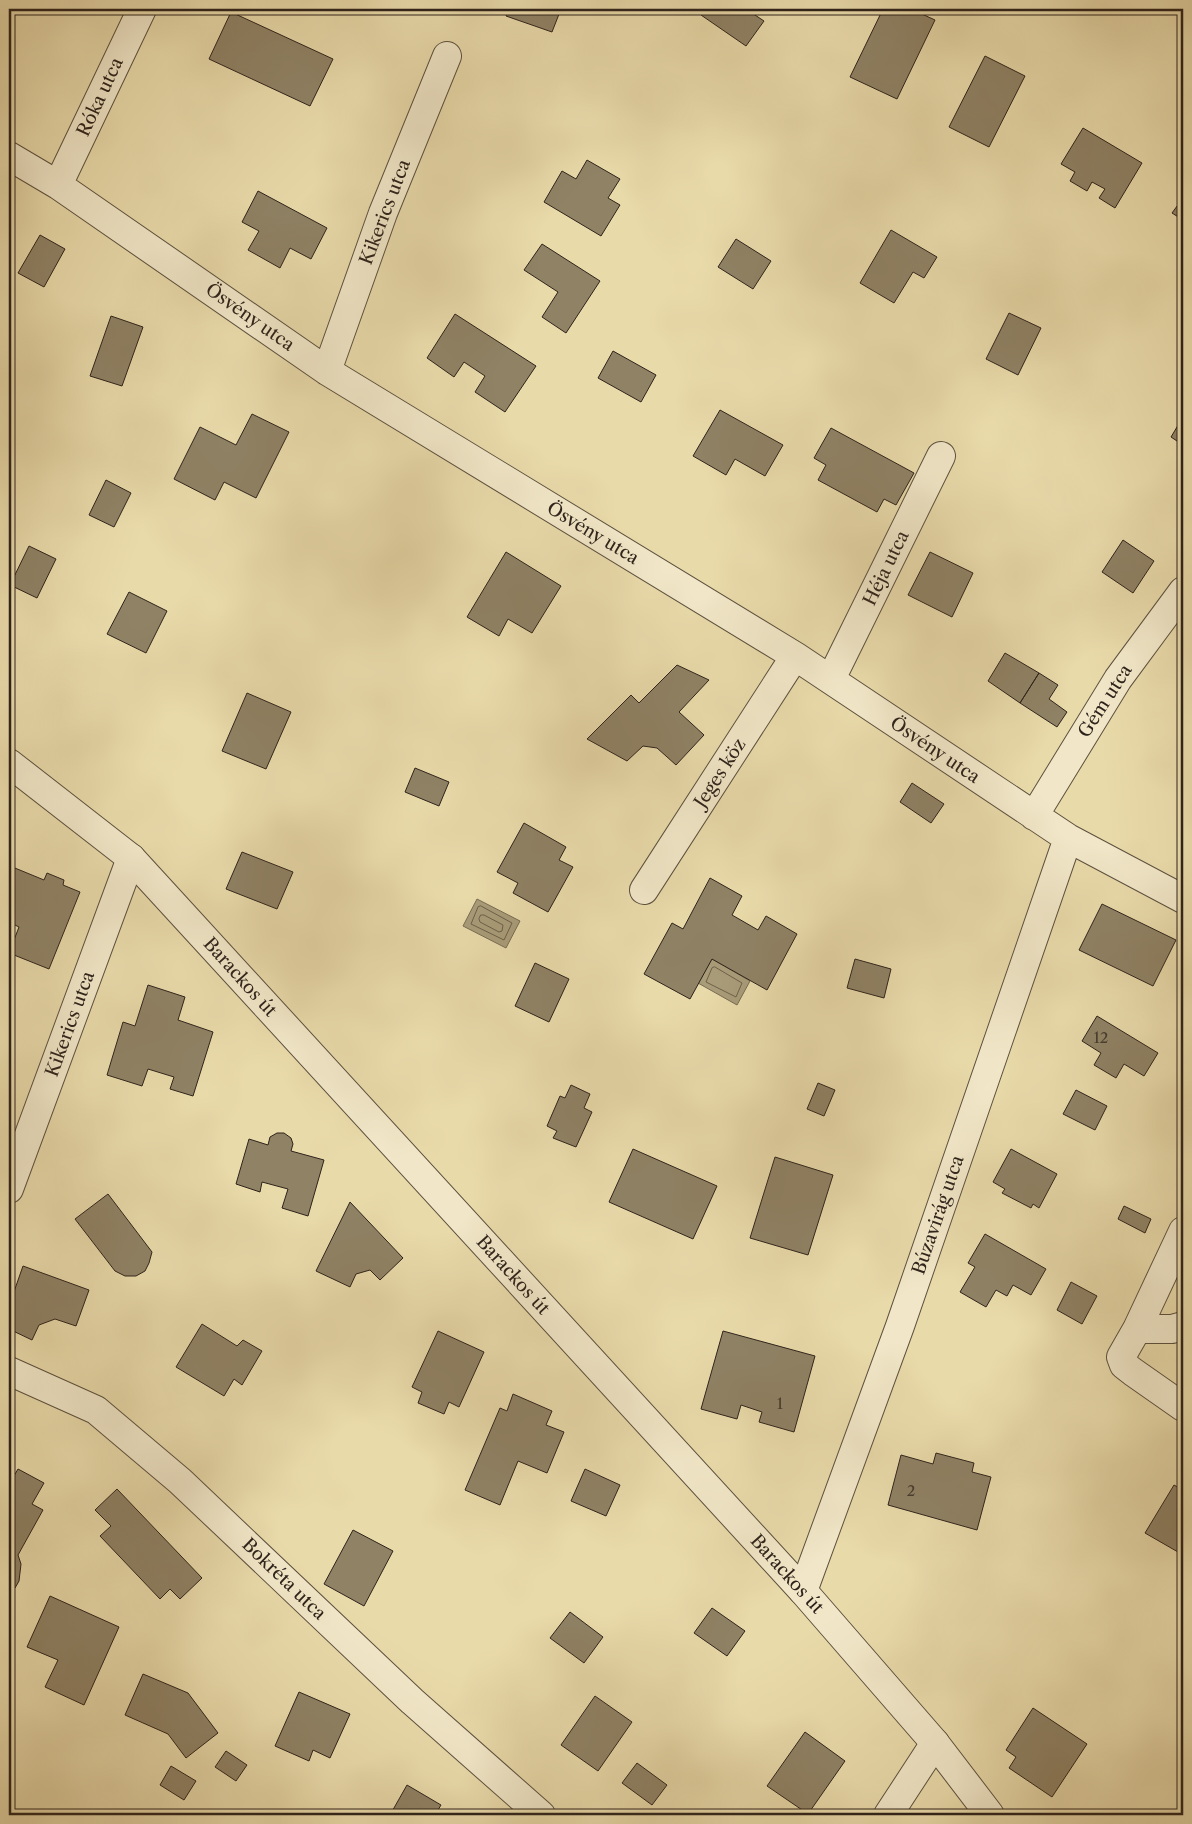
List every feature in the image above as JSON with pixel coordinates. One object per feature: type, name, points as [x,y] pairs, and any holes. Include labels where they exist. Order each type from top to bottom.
[{"type":"street","name":"Róka utca","points":[[58,186],[142,9]]},
{"type":"street","name":"Kikerics utca","points":[[327,371],[383,213],[447,56]]},
{"type":"street","name":"Ösvény utca","points":[[9,156],[58,186],[327,371],[795,656],[1068,838],[1183,899]]},
{"type":"street","name":"Héja utca","points":[[831,680],[941,456]]},
{"type":"street","name":"Gém utca","points":[[1034,816],[1118,679],[1183,591]]},
{"type":"street","name":"Jeges köz","points":[[644,890],[795,656]]},
{"type":"street","name":"Barackos út","points":[[9,764],[132,858],[803,1591],[935,1743],[990,1815]]},
{"type":"street","name":"Búzavirág utca","points":[[803,1591],[900,1326],[1068,838]]},
{"type":"street","name":"Kikerics utca","points":[[9,1189],[132,858]]},
{"type":"street","points":[[1183,1231],[1177,1258],[1121,1357],[1124,1365],[1183,1407]]},
{"type":"street","points":[[1137,1329],[1172,1329],[1183,1326]]},
{"type":"street","name":"Bokréta utca","points":[[9,1371],[96,1410],[180,1480],[412,1701],[541,1815]]},
{"type":"street","points":[[888,1815],[935,1743]]},
{"type":"water","points":[[477,899],[520,921],[506,948],[463,926]]},
{"type":"water","points":[[712,959],[750,981],[737,1005],[698,983]]},
{"type":"building","points":[[508,9],[561,9],[552,32],[506,16]]},
{"type":"building","points":[[706,9],[746,9],[764,21],[746,46],[701,15]]},
{"type":"building","points":[[883,9],[911,9],[935,20],[897,99],[850,77]]},
{"type":"building","points":[[231,12],[333,59],[310,106],[209,59]]},
{"type":"building","points":[[985,56],[1025,76],[989,147],[949,127]]},
{"type":"building","points":[[1083,128],[1142,163],[1115,208],[1099,198],[1105,189],[1092,182],[1087,191],[1070,181],[1075,172],[1061,164]]},
{"type":"building","points":[[587,160],[620,179],[608,198],[620,205],[601,236],[544,202],[562,171],[576,179]]},
{"type":"building","points":[[258,191],[327,228],[311,259],[290,248],[280,268],[248,250],[259,231],[242,222]]},
{"type":"building","points":[[1183,198],[1183,220],[1172,213]]},
{"type":"building","points":[[891,230],[937,257],[924,278],[913,272],[894,303],[860,283]]},
{"type":"building","points":[[40,235],[65,249],[44,287],[18,273]]},
{"type":"building","points":[[736,239],[771,261],[753,289],[718,267]]},
{"type":"building","points":[[542,244],[600,281],[566,333],[542,317],[558,292],[524,270]]},
{"type":"building","points":[[1009,313],[1041,328],[1018,375],[986,359]]},
{"type":"building","points":[[455,314],[536,366],[505,412],[475,392],[485,376],[464,362],[454,377],[427,358]]},
{"type":"building","points":[[111,316],[143,327],[122,386],[90,376]]},
{"type":"building","points":[[613,351],[656,375],[641,402],[598,378]]},
{"type":"building","points":[[720,410],[783,445],[765,476],[735,459],[726,475],[693,456]]},
{"type":"building","points":[[252,414],[289,432],[256,498],[224,482],[215,500],[174,479],[200,427],[236,445]]},
{"type":"building","points":[[1183,417],[1183,445],[1171,437]]},
{"type":"building","points":[[831,428],[914,473],[896,505],[884,499],[877,512],[818,480],[826,465],[814,458]]},
{"type":"building","points":[[106,480],[131,493],[114,527],[89,515]]},
{"type":"building","points":[[1123,540],[1154,561],[1133,593],[1102,572]]},
{"type":"building","points":[[29,546],[56,559],[37,598],[10,585]]},
{"type":"building","points":[[506,552],[561,586],[532,633],[508,619],[499,636],[467,617]]},
{"type":"building","points":[[930,552],[973,573],[952,617],[908,595]]},
{"type":"building","points":[[129,592],[167,611],[146,653],[107,634]]},
{"type":"building","points":[[1005,653],[1039,673],[1020,703],[988,681]]},
{"type":"building","points":[[677,665],[709,680],[679,712],[704,735],[676,765],[657,748],[643,746],[627,761],[587,739],[631,695],[639,703]]},
{"type":"building","points":[[1039,673],[1058,685],[1049,699],[1067,712],[1057,727],[1020,703]]},
{"type":"building","points":[[247,693],[291,712],[266,769],[222,751]]},
{"type":"building","points":[[415,768],[449,782],[439,806],[405,792]]},
{"type":"building","points":[[912,783],[944,804],[931,823],[900,802]]},
{"type":"building","points":[[524,823],[566,847],[559,860],[573,867],[548,912],[513,893],[518,883],[497,872]]},
{"type":"building","points":[[242,852],[293,872],[277,909],[226,889]]},
{"type":"building","points":[[10,866],[44,880],[47,873],[64,880],[63,885],[80,892],[49,969],[9,953],[19,927],[9,922]]},
{"type":"building","points":[[710,878],[742,896],[732,915],[758,930],[766,916],[797,934],[767,990],[712,959],[690,999],[644,974],[672,923],[683,929]]},
{"type":"building","points":[[1102,904],[1176,940],[1153,986],[1079,950]]},
{"type":"building","points":[[855,959],[891,969],[884,998],[847,988]]},
{"type":"building","points":[[535,963],[569,979],[549,1022],[515,1006]]},
{"type":"building","points":[[148,985],[185,997],[178,1020],[213,1032],[193,1096],[170,1089],[174,1077],[148,1069],[142,1086],[107,1075],[123,1022],[135,1026]]},
{"type":"building","points":[[1097,1016],[1158,1053],[1144,1076],[1124,1064],[1116,1078],[1094,1065],[1101,1053],[1082,1041]]},
{"type":"building","points":[[818,1083],[835,1090],[824,1116],[807,1109]]},
{"type":"building","points":[[571,1085],[590,1094],[584,1108],[592,1112],[576,1147],[553,1138],[557,1131],[547,1126],[560,1096],[565,1098]]},
{"type":"building","points":[[1076,1090],[1107,1106],[1095,1130],[1063,1114]]},
{"type":"building","points":[[277,1133],[284,1133],[291,1138],[293,1144],[291,1151],[324,1160],[308,1216],[282,1208],[288,1189],[262,1182],[260,1192],[236,1184],[249,1139],[268,1145],[270,1137]]},
{"type":"building","points":[[633,1149],[717,1186],[693,1239],[609,1202]]},
{"type":"building","points":[[1011,1149],[1057,1174],[1039,1208],[1033,1204],[1031,1208],[1002,1193],[1005,1189],[993,1182]]},
{"type":"building","points":[[775,1157],[833,1175],[808,1255],[750,1238]]},
{"type":"building","points":[[108,1194],[152,1252],[145,1271],[136,1276],[125,1276],[115,1271],[75,1219]]},
{"type":"building","points":[[350,1202],[403,1258],[380,1280],[370,1270],[356,1274],[350,1287],[316,1271]]},
{"type":"building","points":[[1124,1206],[1151,1219],[1145,1233],[1118,1219]]},
{"type":"building","points":[[985,1234],[1046,1269],[1031,1295],[1013,1285],[1007,1296],[996,1290],[986,1307],[960,1292],[975,1267],[968,1263]]},
{"type":"building","points":[[23,1266],[89,1290],[76,1326],[55,1319],[39,1325],[32,1340],[9,1329],[9,1306]]},
{"type":"building","points":[[1071,1282],[1097,1296],[1082,1324],[1057,1310]]},
{"type":"building","points":[[202,1324],[237,1346],[243,1340],[262,1351],[242,1385],[234,1379],[224,1396],[176,1367]]},
{"type":"building","points":[[438,1331],[484,1352],[459,1407],[449,1402],[444,1414],[418,1403],[422,1392],[412,1387]]},
{"type":"building","points":[[723,1331],[815,1356],[794,1432],[759,1422],[762,1412],[741,1405],[737,1419],[701,1409]]},
{"type":"building","points":[[513,1394],[552,1411],[546,1425],[564,1432],[547,1473],[518,1461],[500,1505],[465,1490],[500,1408],[507,1411]]},
{"type":"building","points":[[936,1453],[974,1463],[972,1472],[991,1477],[977,1530],[888,1505],[901,1455],[933,1464]]},
{"type":"building","points":[[18,1469],[44,1483],[32,1504],[43,1510],[18,1555],[21,1564],[19,1581],[15,1588],[9,1592],[9,1479],[11,1481]]},
{"type":"building","points":[[585,1469],[620,1485],[606,1516],[571,1501]]},
{"type":"building","points":[[1174,1485],[1183,1490],[1183,1544],[1178,1552],[1145,1533]]},
{"type":"building","points":[[117,1489],[202,1578],[180,1599],[170,1589],[160,1599],[100,1536],[111,1526],[95,1510]]},
{"type":"building","points":[[353,1530],[393,1551],[364,1606],[324,1584]]},
{"type":"building","points":[[50,1596],[119,1627],[84,1705],[45,1687],[58,1660],[27,1647]]},
{"type":"building","points":[[712,1608],[745,1631],[727,1656],[694,1633]]},
{"type":"building","points":[[570,1612],[603,1637],[584,1663],[550,1638]]},
{"type":"building","points":[[143,1674],[188,1693],[218,1733],[186,1758],[168,1734],[125,1715]]},
{"type":"building","points":[[299,1692],[350,1714],[330,1758],[313,1750],[309,1761],[275,1746]]},
{"type":"building","points":[[595,1696],[632,1722],[598,1771],[561,1745]]},
{"type":"building","points":[[1033,1708],[1087,1744],[1052,1797],[1009,1768],[1016,1757],[1006,1750]]},
{"type":"building","points":[[805,1732],[845,1761],[808,1814],[767,1786]]},
{"type":"building","points":[[226,1751],[247,1765],[236,1781],[215,1767]]},
{"type":"building","points":[[637,1763],[667,1785],[652,1805],[622,1783]]},
{"type":"building","points":[[171,1766],[196,1781],[184,1800],[160,1785]]},
{"type":"building","points":[[407,1785],[441,1805],[435,1815],[390,1815]]}]
